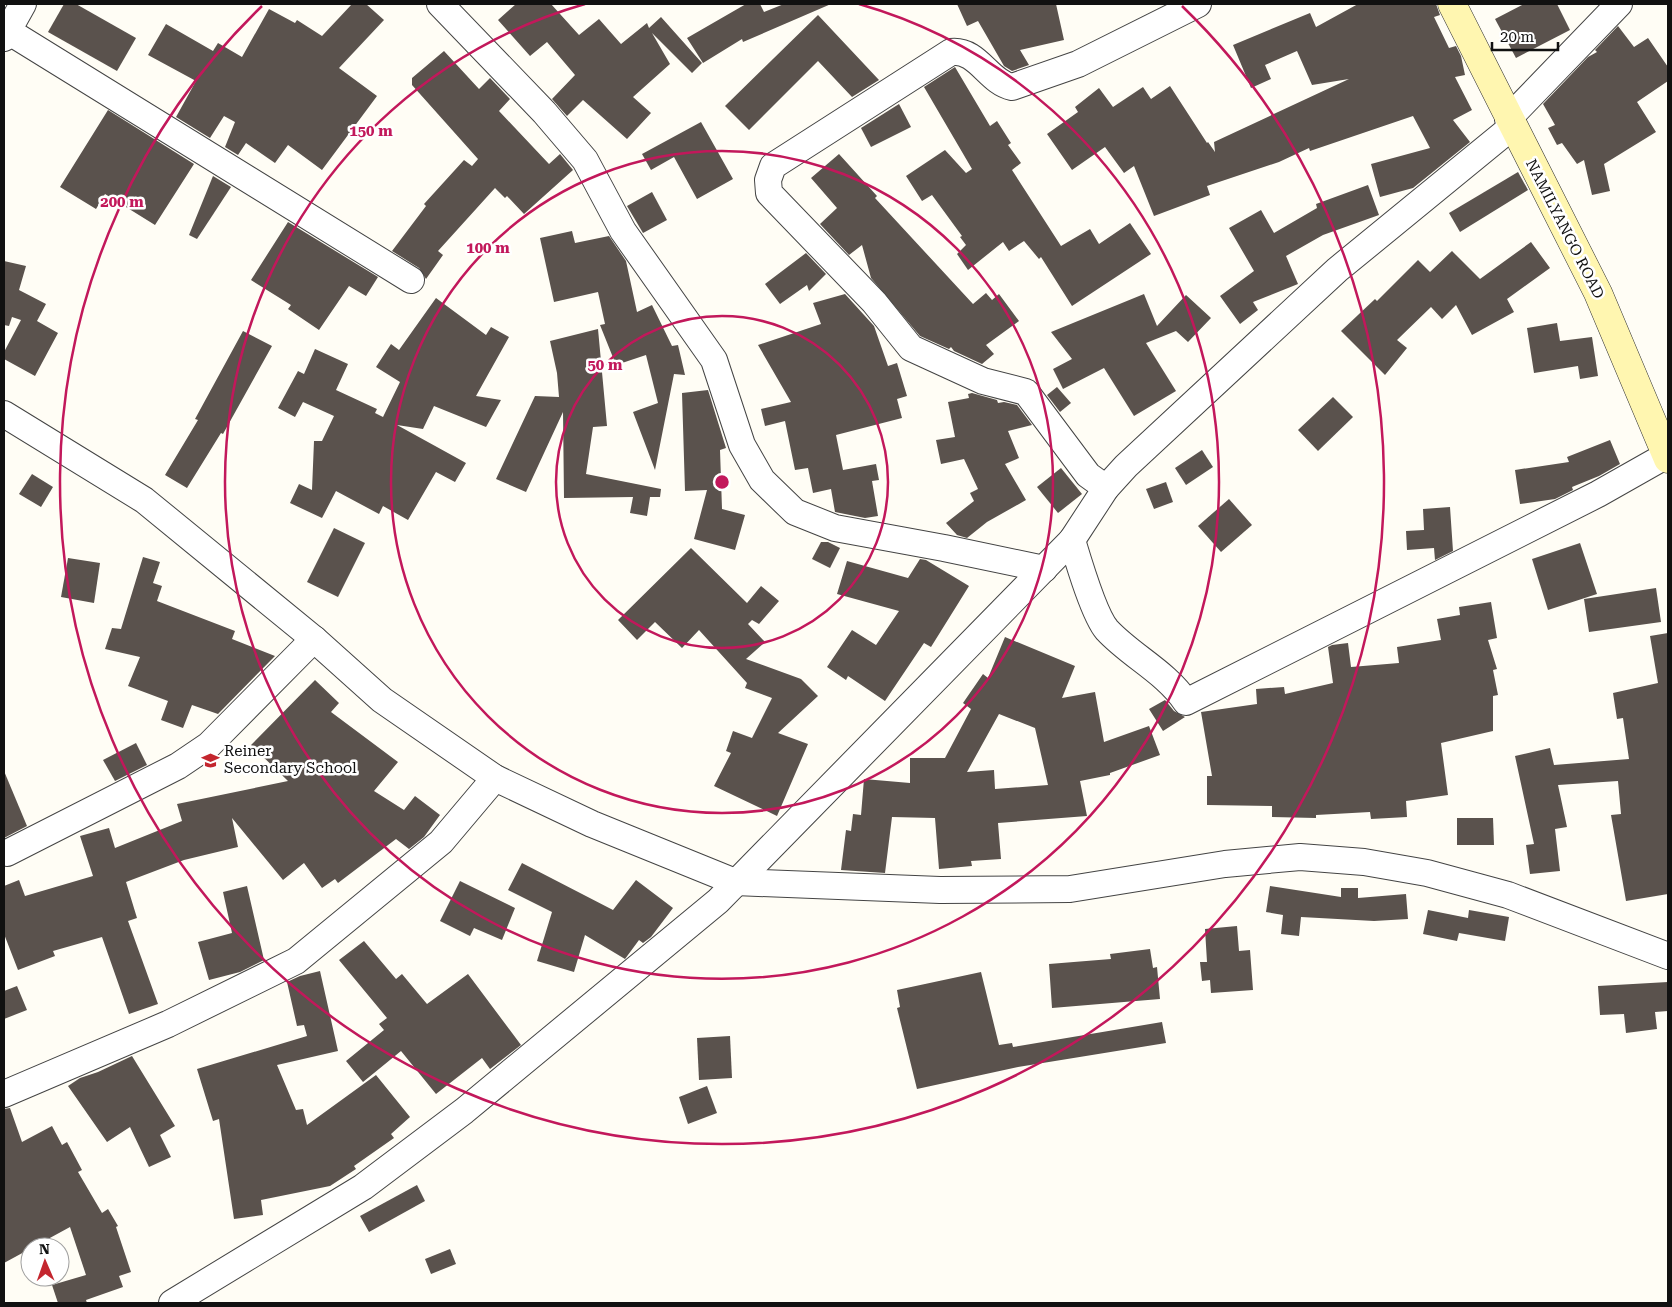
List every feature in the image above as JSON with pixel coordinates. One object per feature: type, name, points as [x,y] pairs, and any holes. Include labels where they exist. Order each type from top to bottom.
[{"type":"main road","name":"NAMILYANGO ROAD","points":[[1452,4],[1598,293],[1668,457]]},
{"type":"street","points":[[23,4],[6,35],[412,280]]},
{"type":"street","points":[[440,4],[544,112],[585,160],[623,231],[714,360],[742,445],[762,480],[795,512],[835,528],[1044,569]]},
{"type":"street","points":[[1106,488],[1088,475],[1026,392],[984,381],[911,348],[874,302],[769,193],[768,180],[774,166],[951,52],[960,51],[978,62],[1002,84],[1012,87],[1078,64],[1198,4]]},
{"type":"street","points":[[172,1303],[364,1187],[464,1111],[718,901],[1072,540],[1106,488],[1126,466],[1337,270],[1510,122],[1618,4]]},
{"type":"street","points":[[4,414],[144,500],[314,640],[382,700],[495,778],[592,824],[735,882],[940,890],[1070,889],[1225,864],[1300,857],[1364,862],[1400,868],[1490,890],[1668,956]]},
{"type":"street","points":[[1072,540],[1082,576],[1105,628],[1145,664],[1176,687],[1186,702],[1668,457]]},
{"type":"street","points":[[7,853],[178,766],[209,745],[314,640]]},
{"type":"street","points":[[4,1094],[168,1024],[296,961],[442,842],[495,778]]},
{"type":"building","points":[[64,4],[76,4],[136,38],[117,71],[48,32]]},
{"type":"building","points":[[352,4],[366,4],[384,20],[339,68],[377,96],[322,170],[288,145],[275,163],[246,143],[238,155],[225,147],[235,122],[224,116],[210,138],[176,117],[196,81],[148,55],[166,24],[213,51],[218,43],[242,57],[269,9],[295,23],[297,20],[322,36]]},
{"type":"building","points":[[516,4],[551,4],[579,35],[599,19],[621,44],[647,23],[649,28],[661,17],[702,63],[692,73],[652,33],[670,64],[633,97],[651,113],[627,139],[583,100],[567,116],[552,99],[575,75],[547,42],[530,56],[498,20]]},
{"type":"building","points":[[746,4],[760,4],[764,12],[784,4],[831,4],[743,42],[742,39],[703,63],[687,38]]},
{"type":"building","points":[[957,4],[1056,4],[1064,40],[1020,50],[1029,65],[1012,71],[1004,66],[978,21],[967,26]]},
{"type":"building","points":[[1358,4],[1436,4],[1440,15],[1434,17],[1449,48],[1456,46],[1461,56],[1465,75],[1455,77],[1472,110],[1453,120],[1470,142],[1413,188],[1380,197],[1371,164],[1430,148],[1413,116],[1310,151],[1309,148],[1279,162],[1207,186],[1210,195],[1154,216],[1134,166],[1124,173],[1105,147],[1072,170],[1047,134],[1078,112],[1075,107],[1099,88],[1113,107],[1143,87],[1151,99],[1170,86],[1207,143],[1215,152],[1214,142],[1349,79],[1312,85],[1297,51],[1265,65],[1271,79],[1251,88],[1233,45],[1310,13],[1316,27]]},
{"type":"building","points":[[1524,4],[1557,4],[1570,30],[1516,58],[1495,19]]},
{"type":"building","points":[[818,15],[879,80],[852,97],[818,61],[749,130],[725,106]]},
{"type":"building","points":[[1618,26],[1634,47],[1648,38],[1668,67],[1668,81],[1637,102],[1656,132],[1604,164],[1610,191],[1592,195],[1584,160],[1577,164],[1562,143],[1557,145],[1548,128],[1555,125],[1543,104],[1588,57],[1597,52],[1595,50]]},
{"type":"building","points":[[444,51],[479,89],[490,78],[510,99],[499,111],[549,164],[560,154],[573,170],[524,214],[507,196],[505,198],[495,188],[438,251],[443,255],[426,279],[419,268],[392,251],[426,206],[424,204],[464,160],[472,166],[478,159],[412,85],[412,78]]},
{"type":"building","points":[[955,67],[990,126],[997,121],[1011,143],[1008,145],[1021,163],[1012,170],[1061,246],[1090,229],[1099,244],[1130,223],[1151,254],[1072,306],[1041,257],[1039,259],[1024,241],[1009,251],[1003,242],[968,270],[957,254],[966,245],[960,237],[962,236],[932,195],[922,201],[906,176],[945,150],[966,173],[972,169],[924,87]]},
{"type":"building","points":[[899,104],[911,127],[871,147],[861,128]]},
{"type":"building","points":[[108,110],[194,164],[155,225],[105,194],[96,209],[60,187]]},
{"type":"building","points":[[701,122],[733,179],[697,199],[674,157],[651,170],[642,154]]},
{"type":"building","points":[[839,154],[877,196],[875,198],[973,304],[986,293],[992,300],[999,294],[1019,321],[986,345],[994,354],[982,364],[954,351],[951,347],[949,349],[920,336],[871,278],[862,245],[849,255],[820,224],[837,208],[811,178]]},
{"type":"building","points":[[1518,172],[1528,190],[1460,232],[1449,213]]},
{"type":"building","points":[[213,176],[231,187],[197,239],[189,235]]},
{"type":"building","points":[[1368,185],[1379,215],[1323,235],[1286,256],[1298,284],[1253,302],[1258,310],[1240,324],[1220,296],[1254,271],[1229,228],[1261,210],[1274,233],[1317,208],[1316,204]]},
{"type":"building","points":[[652,192],[667,220],[643,233],[627,206]]},
{"type":"building","points":[[288,222],[378,277],[366,296],[349,286],[319,330],[288,309],[291,305],[251,280]]},
{"type":"building","points":[[572,231],[575,243],[609,236],[626,261],[637,312],[652,305],[672,346],[678,345],[685,375],[674,374],[655,470],[633,412],[658,403],[646,355],[616,365],[600,325],[605,324],[598,292],[554,302],[540,238]]},
{"type":"building","points":[[1531,242],[1550,268],[1507,299],[1514,312],[1472,335],[1456,305],[1442,319],[1431,307],[1397,340],[1407,348],[1385,375],[1341,331],[1375,299],[1377,301],[1418,260],[1430,272],[1452,251],[1480,279]]},
{"type":"building","points":[[806,253],[826,274],[809,291],[807,285],[780,304],[765,284]]},
{"type":"building","points":[[4,261],[26,266],[19,290],[46,304],[37,321],[58,333],[35,376],[4,359],[4,352],[21,320],[12,317],[9,326],[4,325]]},
{"type":"building","points":[[845,294],[874,326],[888,366],[897,363],[907,396],[897,399],[902,418],[836,435],[843,470],[876,464],[879,480],[872,481],[878,516],[865,518],[835,512],[831,489],[813,493],[808,468],[795,470],[785,421],[765,426],[761,409],[791,402],[758,345],[821,324],[813,303]]},
{"type":"building","points":[[1144,294],[1157,326],[1186,295],[1211,318],[1188,342],[1176,331],[1146,343],[1176,391],[1134,416],[1104,368],[1063,389],[1053,369],[1072,359],[1051,332]]},
{"type":"building","points":[[436,298],[486,335],[491,327],[509,337],[476,396],[501,400],[486,427],[434,406],[423,429],[397,425],[466,463],[455,482],[436,472],[408,520],[383,506],[379,514],[336,491],[322,518],[290,503],[299,484],[312,490],[314,441],[322,441],[334,416],[303,402],[295,417],[278,408],[298,371],[304,374],[315,349],[348,364],[336,390],[377,409],[375,413],[383,417],[400,382],[376,367],[391,344],[399,350]]},
{"type":"building","points":[[1557,323],[1560,341],[1592,337],[1598,376],[1580,379],[1578,366],[1534,373],[1527,328]]},
{"type":"building","points":[[598,329],[607,426],[593,427],[586,474],[661,489],[660,497],[650,497],[647,516],[630,513],[633,497],[564,498],[563,412],[526,492],[496,479],[535,396],[559,397],[557,373],[550,341]]},
{"type":"building","points":[[243,331],[272,346],[223,434],[221,433],[187,488],[165,475],[198,420],[195,419]]},
{"type":"building","points":[[1057,387],[1071,403],[1060,412],[1047,395]]},
{"type":"building","points":[[708,390],[726,448],[720,450],[722,509],[745,515],[735,550],[694,539],[707,490],[685,491],[682,393]]},
{"type":"building","points":[[972,393],[997,400],[998,403],[1004,402],[1017,405],[1032,425],[1008,431],[1019,458],[1005,464],[1026,500],[987,522],[967,538],[957,535],[946,523],[974,501],[970,493],[978,489],[964,459],[941,464],[936,440],[955,437],[948,402],[969,398],[968,394]]},
{"type":"building","points":[[1333,397],[1353,417],[1318,451],[1298,430]]},
{"type":"building","points":[[1610,440],[1620,464],[1599,476],[1572,487],[1573,490],[1555,499],[1520,504],[1515,470],[1569,462],[1567,457]]},
{"type":"building","points":[[1202,450],[1213,467],[1186,485],[1175,468]]},
{"type":"building","points":[[1061,468],[1082,494],[1058,513],[1037,487]]},
{"type":"building","points":[[32,474],[53,487],[41,507],[19,494]]},
{"type":"building","points":[[1166,482],[1173,502],[1154,509],[1146,489]]},
{"type":"building","points":[[1229,499],[1252,525],[1221,552],[1198,526]]},
{"type":"building","points":[[1450,507],[1453,551],[1435,560],[1434,548],[1407,550],[1406,531],[1424,530],[1423,509]]},
{"type":"building","points":[[334,528],[365,543],[338,597],[307,582]]},
{"type":"building","points":[[821,542],[828,542],[840,548],[830,568],[812,559]]},
{"type":"building","points":[[1580,543],[1597,594],[1548,610],[1532,559]]},
{"type":"building","points":[[691,548],[747,603],[761,586],[779,601],[759,624],[752,620],[748,624],[765,642],[746,659],[801,679],[818,696],[778,733],[808,744],[777,816],[714,786],[731,753],[726,751],[733,731],[752,738],[772,698],[745,688],[747,683],[699,630],[682,648],[655,622],[637,640],[618,620]]},
{"type":"building","points":[[143,557],[160,562],[153,583],[162,586],[157,601],[235,631],[232,639],[275,656],[218,714],[192,705],[183,728],[161,720],[168,701],[128,686],[140,657],[105,649],[112,628],[121,629]]},
{"type":"building","points":[[68,558],[100,563],[94,603],[61,597]]},
{"type":"building","points":[[920,559],[926,560],[969,586],[931,647],[924,643],[885,701],[848,676],[846,680],[827,667],[852,630],[876,645],[899,611],[837,594],[847,561],[908,578]]},
{"type":"building","points":[[1656,588],[1661,622],[1589,632],[1584,599]]},
{"type":"building","points":[[1491,602],[1497,638],[1488,640],[1497,669],[1493,670],[1498,695],[1493,696],[1493,731],[1441,743],[1448,795],[1406,801],[1407,817],[1371,819],[1370,812],[1316,815],[1316,818],[1272,817],[1272,806],[1207,805],[1207,776],[1212,776],[1201,712],[1257,704],[1256,689],[1284,687],[1285,694],[1333,683],[1328,647],[1332,645],[1348,643],[1351,667],[1399,663],[1397,647],[1441,640],[1437,619],[1460,615],[1459,607]]},
{"type":"building","points":[[1668,633],[1668,894],[1626,901],[1611,815],[1621,814],[1618,781],[1558,785],[1567,827],[1555,829],[1560,871],[1530,874],[1526,845],[1534,844],[1515,756],[1550,748],[1554,765],[1629,759],[1623,718],[1617,719],[1613,693],[1658,683],[1650,636]]},
{"type":"building","points":[[1005,637],[1075,666],[1062,698],[1095,692],[1104,742],[1149,726],[1160,755],[1110,773],[1110,775],[1080,781],[1087,816],[998,823],[1001,859],[971,861],[972,866],[939,869],[935,818],[892,817],[885,873],[841,870],[846,830],[851,831],[853,814],[861,815],[864,779],[910,783],[910,758],[945,758],[971,709],[963,703],[983,674],[988,678]],"holes":[[[999,714],[1035,728],[1048,785],[995,789],[994,770],[967,772]]]},
{"type":"building","points":[[315,680],[339,703],[331,712],[398,762],[374,791],[404,810],[415,796],[440,815],[424,837],[409,849],[396,839],[338,883],[335,879],[322,888],[304,863],[283,880],[232,818],[238,847],[184,860],[126,882],[137,918],[128,921],[158,1004],[129,1014],[102,937],[53,951],[55,956],[18,970],[4,934],[4,886],[19,880],[25,896],[93,876],[80,836],[109,828],[115,848],[182,821],[177,804],[288,781],[251,745]]},
{"type":"building","points":[[1165,700],[1174,711],[1185,717],[1163,731],[1149,709]]},
{"type":"building","points":[[136,743],[147,765],[115,781],[103,760]]},
{"type":"building","points":[[4,771],[27,826],[4,838]]},
{"type":"building","points":[[1457,818],[1493,818],[1494,845],[1457,845]]},
{"type":"building","points":[[522,863],[613,910],[636,880],[673,908],[651,937],[643,943],[639,940],[625,959],[585,935],[574,972],[537,961],[552,912],[508,890]]},
{"type":"building","points":[[460,881],[515,908],[502,940],[474,928],[470,936],[440,921]]},
{"type":"building","points":[[247,886],[264,960],[240,972],[209,980],[198,942],[232,933],[223,892]]},
{"type":"building","points":[[1270,886],[1341,897],[1341,888],[1358,888],[1358,898],[1406,894],[1408,919],[1374,921],[1301,917],[1299,936],[1281,934],[1283,915],[1266,912]]},
{"type":"building","points":[[1428,910],[1468,918],[1469,910],[1509,917],[1505,941],[1459,933],[1457,941],[1423,934]]},
{"type":"building","points":[[1237,926],[1239,951],[1250,950],[1253,990],[1211,993],[1210,980],[1202,981],[1200,962],[1207,962],[1205,929]]},
{"type":"building","points":[[364,941],[396,979],[402,974],[427,1004],[468,974],[521,1045],[490,1069],[482,1058],[436,1094],[401,1051],[363,1082],[346,1061],[384,1030],[379,1024],[387,1018],[339,960]]},
{"type":"building","points":[[1150,949],[1153,968],[1157,967],[1160,999],[1052,1008],[1049,964],[1111,959],[1110,954]]},
{"type":"building","points":[[320,971],[338,1051],[277,1065],[296,1110],[303,1109],[307,1125],[376,1075],[410,1117],[391,1134],[394,1138],[354,1166],[356,1169],[330,1186],[261,1200],[263,1215],[234,1219],[219,1119],[213,1121],[197,1069],[307,1036],[304,1025],[297,1026],[287,982],[300,976]]},
{"type":"building","points":[[981,972],[999,1045],[1012,1043],[1013,1047],[1162,1022],[1166,1043],[1018,1067],[917,1089],[897,1008],[900,1007],[897,990]]},
{"type":"building","points":[[1668,982],[1668,1011],[1655,1012],[1657,1029],[1626,1033],[1624,1014],[1600,1015],[1598,986]]},
{"type":"building","points":[[17,986],[27,1010],[4,1019],[4,991]]},
{"type":"building","points":[[730,1036],[732,1078],[699,1080],[697,1038]]},
{"type":"building","points":[[132,1056],[175,1126],[160,1135],[171,1157],[149,1167],[130,1127],[107,1142],[68,1086],[80,1078]]},
{"type":"building","points":[[707,1086],[717,1113],[688,1124],[679,1097]]},
{"type":"building","points":[[10,1108],[22,1142],[52,1126],[62,1145],[67,1142],[82,1170],[78,1172],[102,1213],[108,1209],[118,1226],[116,1227],[131,1272],[119,1276],[123,1287],[86,1300],[87,1303],[58,1303],[53,1287],[70,1287],[70,1280],[86,1275],[70,1227],[52,1237],[20,1237],[20,1254],[4,1263],[4,1109]]},
{"type":"building","points":[[417,1185],[425,1201],[369,1232],[360,1216]]},
{"type":"building","points":[[450,1249],[456,1264],[431,1274],[425,1259]]},
{"type":"place","name":"Reiner Secondary School","points":[[210,760]]}]
